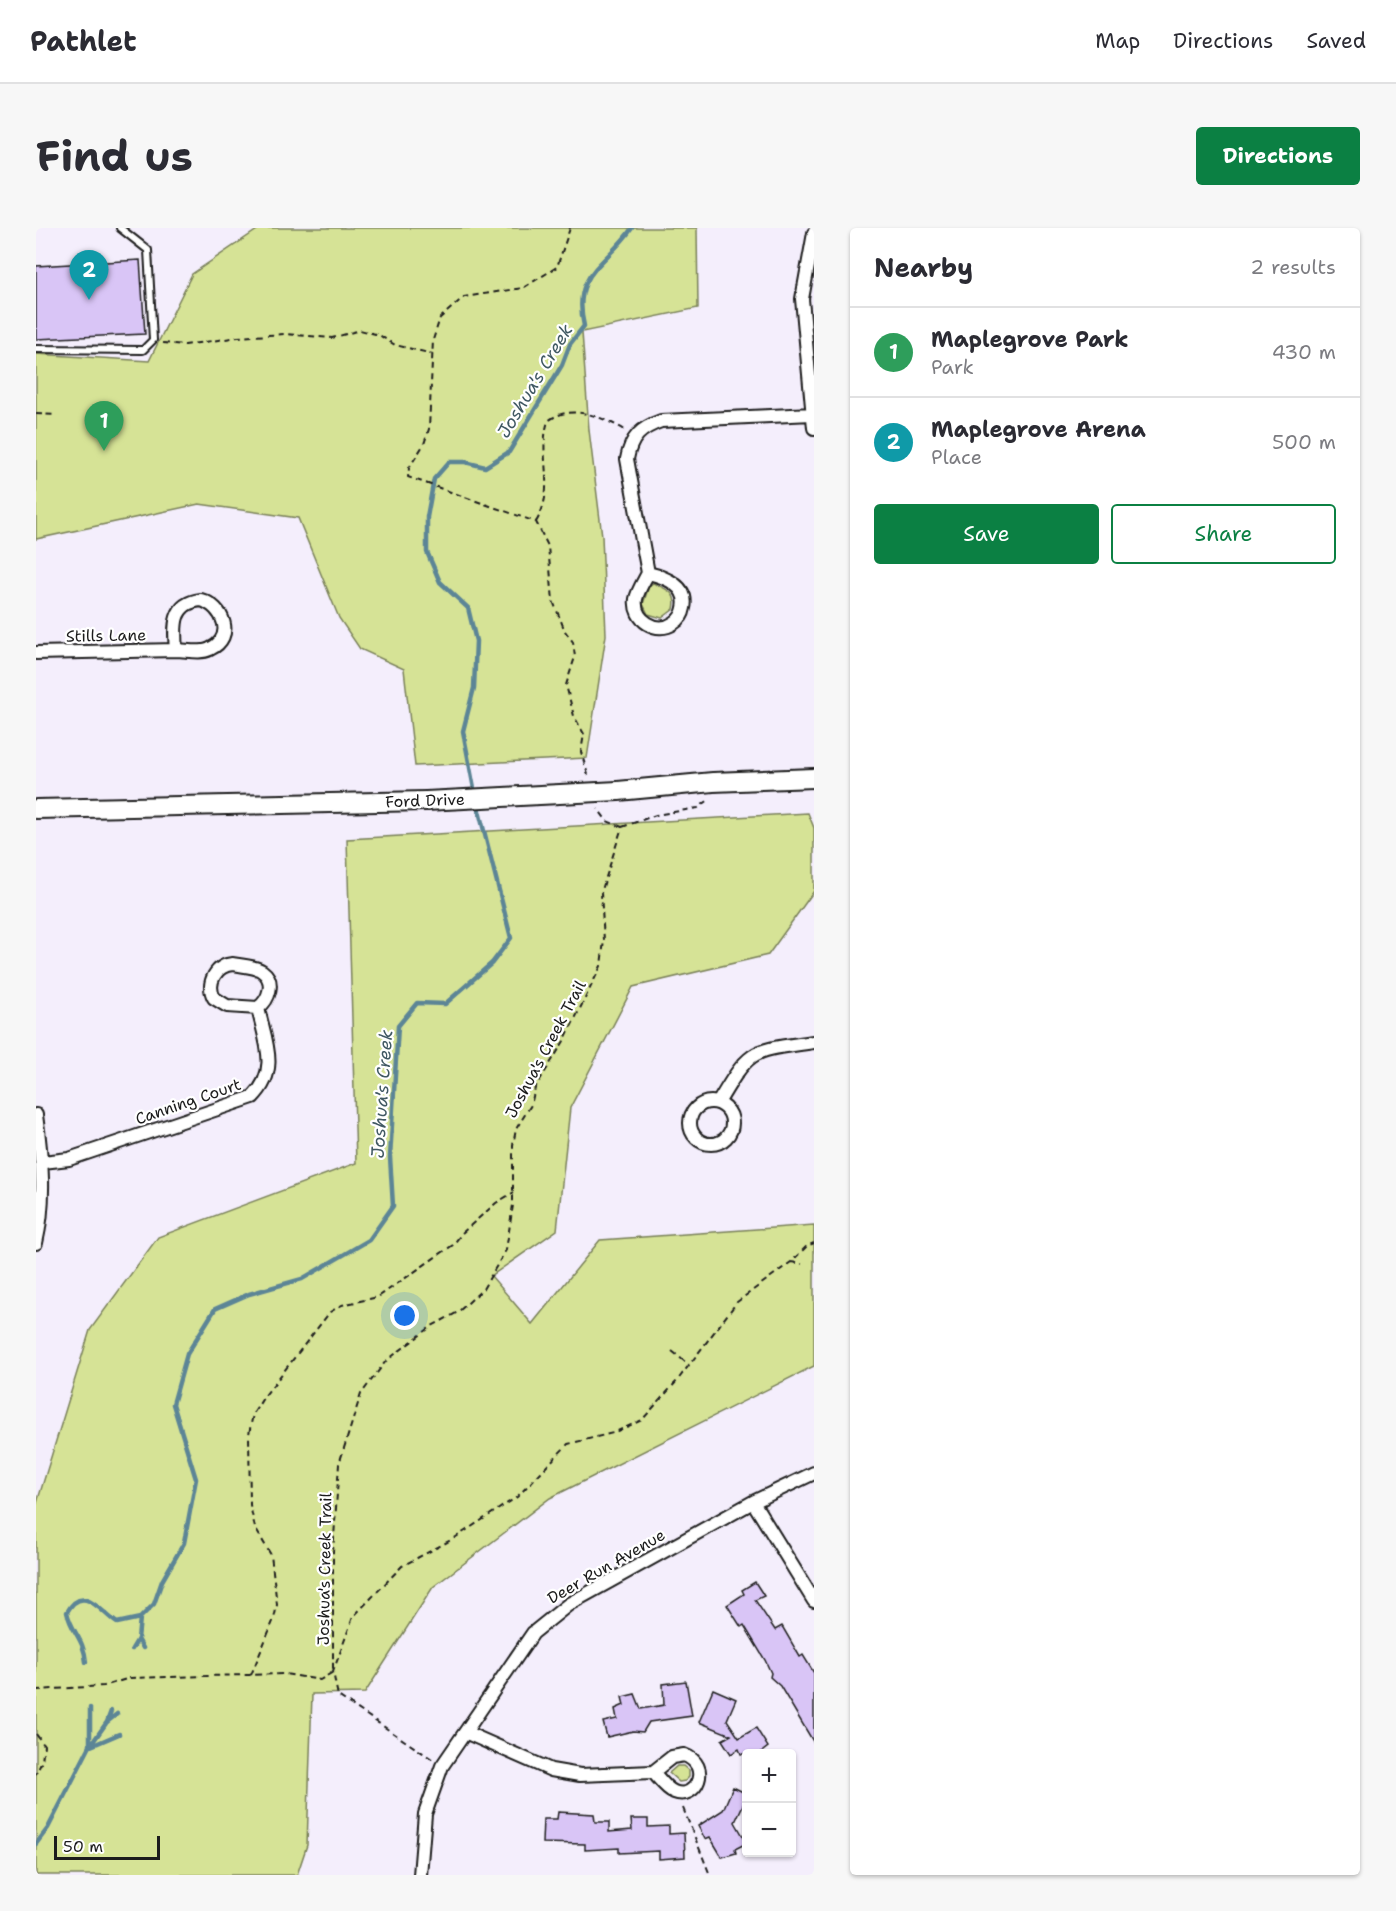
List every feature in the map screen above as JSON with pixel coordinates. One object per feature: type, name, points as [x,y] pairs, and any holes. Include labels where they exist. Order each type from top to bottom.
[{"type":"main road","name":"Ford Drive","points":[[36,809],[426,801],[618,791],[713,782],[814,778]]},
{"type":"street","points":[[814,233],[802,299],[814,428]]},
{"type":"street","points":[[648,573],[674,583],[684,595],[685,603],[680,618],[666,627],[651,626],[639,615],[636,599],[648,573],[627,459],[635,436],[647,426],[661,422],[812,414]]},
{"type":"street","name":"Stills Lane","points":[[36,653],[202,651],[216,644],[224,630],[224,622],[216,607],[201,600],[184,604],[174,626],[176,650]]},
{"type":"street","points":[[233,964],[256,969],[266,975],[270,989],[266,1000],[258,1008],[227,1006],[214,998],[211,984],[220,967],[233,964]]},
{"type":"street","name":"Canning Court","points":[[43,1162],[69,1159],[253,1096],[268,1079],[270,1066],[258,1008]]},
{"type":"street","points":[[718,1103],[740,1066],[751,1056],[764,1049],[814,1042]]},
{"type":"street","points":[[36,1115],[43,1162],[36,1243]]},
{"type":"street","name":"Deer Run Avenue","points":[[420,1875],[425,1814],[442,1766],[467,1733],[533,1633],[569,1604],[753,1502],[814,1473]]},
{"type":"street","points":[[753,1502],[814,1601]]},
{"type":"street","points":[[467,1733],[551,1770],[580,1774],[653,1772]]},
{"type":"lane","points":[[36,349],[143,350],[153,340],[148,250],[120,228]]},
{"type":"path","points":[[570,228],[557,267],[523,288],[464,297],[440,318],[433,340],[429,429],[424,444],[409,468],[408,477],[536,522],[548,546],[553,601],[565,631],[573,642],[574,657],[566,685],[574,716],[584,734],[581,752],[591,783]]},
{"type":"path","points":[[153,340],[168,345],[185,345],[259,335],[332,338],[360,330],[379,336],[395,345],[432,354]]},
{"type":"path","points":[[536,522],[547,498],[545,470],[548,421],[556,415],[566,413],[594,415],[635,436]]},
{"type":"path","points":[[36,414],[55,416]]},
{"type":"path","points":[[597,804],[600,814],[607,821],[622,827],[656,815],[699,808],[710,800],[713,782]]},
{"type":"path","name":"Joshua's Creek Trail","points":[[442,1766],[338,1696],[333,1672],[333,1552],[339,1464],[361,1394],[386,1361],[432,1326],[458,1312],[483,1289],[506,1250],[514,1192],[513,1145],[516,1129],[531,1105],[535,1088],[564,1041],[602,966],[604,940],[601,893],[622,827]]},
{"type":"path","points":[[251,1675],[277,1605],[271,1555],[255,1528],[250,1505],[251,1478],[248,1453],[253,1414],[330,1312],[342,1305],[378,1297],[453,1245],[462,1233],[496,1203],[514,1192]]},
{"type":"path","points":[[36,1690],[104,1686],[130,1678],[285,1674],[320,1680],[333,1672],[353,1617],[402,1566],[453,1539],[517,1497],[568,1444],[613,1433],[642,1420],[689,1365],[737,1302],[791,1262],[807,1246],[814,1243]]},
{"type":"path","points":[[791,1262],[802,1264]]},
{"type":"path","points":[[672,1351],[689,1365]]},
{"type":"path","points":[[36,1734],[44,1745],[42,1761],[36,1774]]},
{"type":"path","points":[[683,1808],[710,1875]]},
{"type":"green space","points":[[260,228],[697,228],[698,308],[582,332],[589,430],[602,536],[606,635],[587,758],[415,766],[404,669],[360,649],[339,618],[298,518],[199,504],[36,539],[36,354],[149,361],[192,274]]},
{"type":"green space","points":[[653,583],[673,595],[674,609],[662,618],[648,614],[643,604],[649,586]]},
{"type":"green space","points":[[808,813],[814,828],[814,891],[768,955],[633,987],[570,1108],[557,1230],[491,1276],[532,1324],[600,1240],[814,1225],[814,1366],[550,1498],[433,1587],[365,1693],[312,1694],[307,1845],[297,1875],[36,1875],[36,1506],[90,1330],[158,1237],[356,1163],[347,839]]},
{"type":"green space","points":[[677,1766],[683,1766],[689,1771],[689,1777],[685,1781],[679,1782],[669,1773]]},
{"type":"building","points":[[140,260],[145,334],[36,339],[36,266]]},
{"type":"building","points":[[755,1582],[764,1596],[755,1600],[775,1630],[782,1626],[800,1657],[803,1655],[814,1673],[814,1743],[780,1686],[770,1677],[771,1673],[765,1660],[744,1625],[741,1627],[727,1605],[744,1594],[742,1590]]},
{"type":"building","points":[[686,1681],[692,1716],[649,1722],[643,1732],[633,1731],[607,1737],[603,1722],[617,1719],[615,1709],[624,1705],[622,1697],[635,1694],[641,1709],[664,1705],[663,1684]]},
{"type":"building","points":[[713,1689],[736,1699],[727,1720],[739,1738],[756,1728],[768,1747],[742,1749],[742,1754],[739,1749],[731,1754],[722,1740],[731,1735],[699,1722]]},
{"type":"building","points":[[733,1787],[742,1792],[742,1807],[735,1822],[742,1834],[742,1846],[735,1849],[736,1853],[722,1857],[710,1837],[705,1839],[698,1826],[723,1810]]},
{"type":"building","points":[[558,1812],[594,1814],[595,1822],[609,1822],[609,1832],[632,1830],[631,1819],[648,1819],[648,1827],[669,1826],[669,1834],[684,1833],[685,1857],[659,1859],[659,1851],[619,1853],[619,1848],[585,1850],[585,1844],[542,1843],[543,1819],[557,1819]]},
{"type":"waterway","name":"Joshua's Creek","points":[[475,794],[463,731],[474,688],[476,641],[468,608],[440,582],[427,552],[427,517],[434,479],[449,462],[465,462],[485,467],[509,452],[562,365],[570,344],[584,326],[581,308],[582,293],[587,281],[632,228]]},
{"type":"waterway","name":"Joshua's Creek","points":[[86,1662],[83,1647],[67,1612],[73,1604],[79,1600],[91,1602],[117,1623],[140,1618],[154,1604],[162,1581],[184,1543],[196,1479],[173,1404],[187,1354],[215,1309],[249,1294],[302,1279],[369,1240],[393,1206],[390,1157],[398,1026],[417,1003],[445,1004],[492,963],[511,938],[477,803]]},
{"type":"waterway","points":[[140,1618],[138,1639],[143,1648]]},
{"type":"waterway","points":[[132,1649],[138,1639]]},
{"type":"waterway","name":"Joshua's Creek","points":[[36,1844],[48,1828],[90,1746],[90,1708]]},
{"type":"waterway","points":[[107,1722],[111,1711]]},
{"type":"waterway","points":[[90,1746],[107,1722],[117,1714]]},
{"type":"waterway","points":[[91,1746],[119,1734]]},
{"type":"place","name":"Maplegrove Arena","points":[[89,300]]},
{"type":"place","name":"Maplegrove Park","points":[[104,451]]}]
